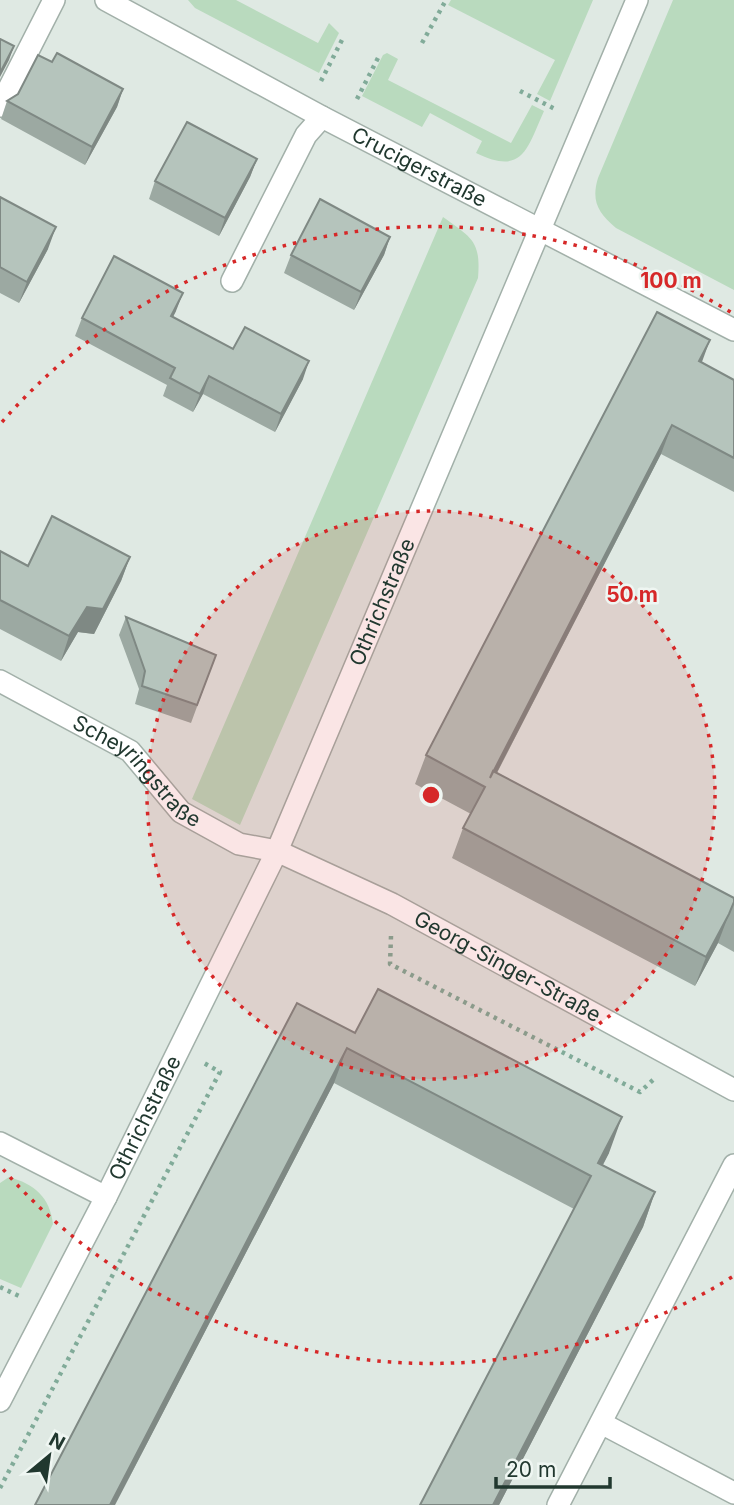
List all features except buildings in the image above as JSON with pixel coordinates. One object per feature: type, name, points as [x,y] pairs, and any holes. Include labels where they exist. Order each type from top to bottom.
[{"type":"street","points":[[0,106],[54,0]]},
{"type":"street","name":"Othrichstraße","points":[[0,1401],[106,1197],[277,851],[637,0]]},
{"type":"street","name":"Crucigerstraße","points":[[113,2],[322,117],[734,330]]},
{"type":"street","points":[[232,281],[306,135],[322,117]]},
{"type":"street","name":"Scheyringstraße","points":[[0,681],[130,751],[181,812],[239,844],[277,851]]},
{"type":"street","name":"Georg-Singer-Straße","points":[[277,851],[392,904],[734,1090]]},
{"type":"street","name":"Othrichstraße","points":[[2,1148],[106,1197]]},
{"type":"street","points":[[558,1505],[734,1165]]},
{"type":"street","points":[[601,1423],[734,1493]]},
{"type":"path","points":[[422,43],[446,0]]},
{"type":"path","points":[[321,80],[344,36]]},
{"type":"path","points":[[357,99],[380,54]]},
{"type":"path","points":[[520,91],[555,109]]},
{"type":"path","points":[[392,904],[390,964],[640,1091],[678,1059]]},
{"type":"path","points":[[0,1488],[220,1072],[178,1049]]},
{"type":"green space","points":[[188,0],[236,0],[318,43],[329,23],[339,33],[319,73],[195,8]]},
{"type":"green space","points":[[451,0],[593,0],[550,101],[537,94],[555,60],[448,5]]},
{"type":"green space","points":[[673,0],[734,0],[734,290],[616,228],[601,212],[596,200],[598,178]]},
{"type":"green space","points":[[387,53],[398,59],[388,80],[511,143],[532,105],[544,111],[527,147],[514,160],[492,159],[476,153],[482,141],[430,113],[422,127],[362,96],[383,55]]},
{"type":"green space","points":[[443,217],[468,236],[476,248],[478,278],[240,825],[192,799]]},
{"type":"green space","points":[[9,1177],[39,1193],[48,1206],[53,1224],[21,1288],[0,1279],[0,1183]]}]
